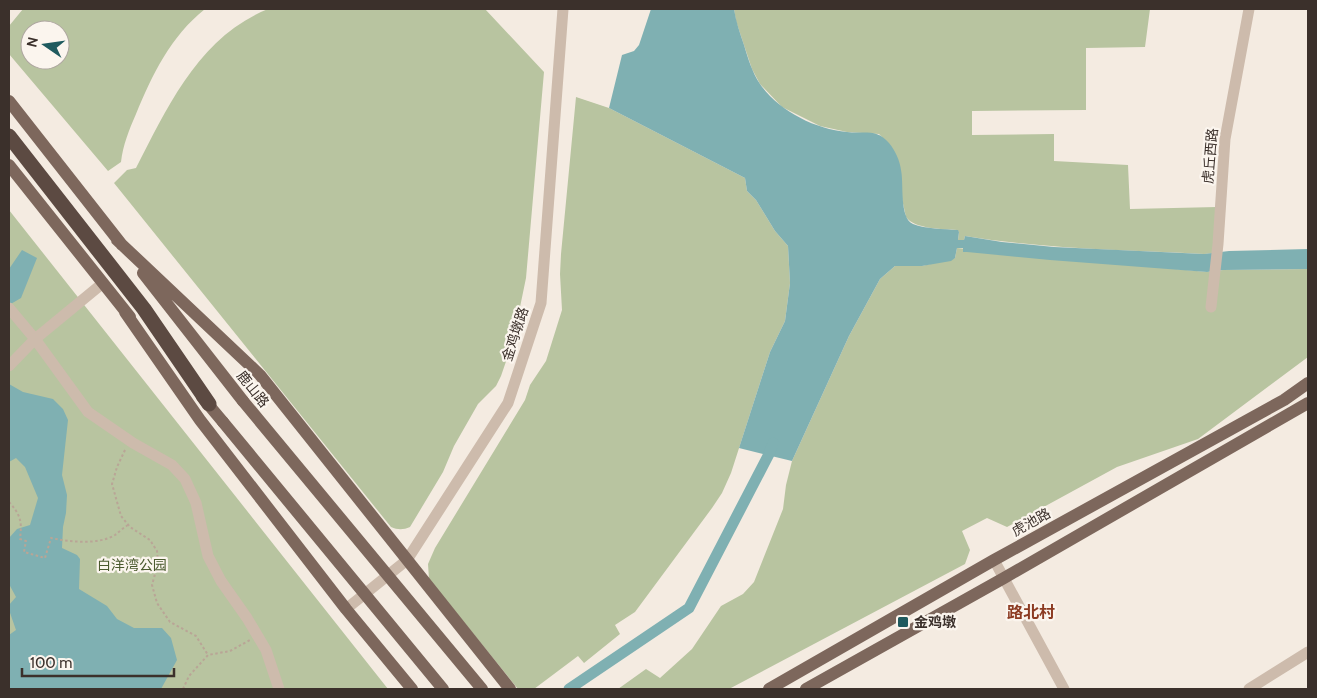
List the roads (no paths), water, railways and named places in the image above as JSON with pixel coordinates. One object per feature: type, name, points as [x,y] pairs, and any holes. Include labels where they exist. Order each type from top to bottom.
[{"type":"highway","points":[[9,136],[144,309],[209,404]]},
{"type":"main road","name":"鹿山路","points":[[9,101],[244,401],[482,689]]},
{"type":"main road","points":[[9,164],[125,312],[209,404],[442,689]]},
{"type":"main road","points":[[117,240],[260,375],[510,689]]},
{"type":"main road","points":[[125,312],[200,420],[346,609],[412,689]]},
{"type":"main road","name":"虎池路","points":[[768,689],[994,560],[1284,400],[1308,383]]},
{"type":"main road","points":[[806,689],[1004,578],[1308,403]]},
{"type":"street","name":"虎丘西路","points":[[1212,307],[1225,139],[1249,9]]},
{"type":"street","name":"金鸡墩路","points":[[346,609],[407,560],[508,402],[541,303],[563,11]]},
{"type":"street","points":[[9,366],[35,339],[102,284]]},
{"type":"street","points":[[9,308],[35,339],[88,412],[130,441],[172,464],[185,479],[196,503],[208,556],[221,581],[266,650],[279,689]]},
{"type":"street","points":[[994,560],[1064,689]]},
{"type":"street","points":[[1249,689],[1308,652]]},
{"type":"water","points":[[651,9],[734,9],[755,75],[768,94],[777,102],[810,123],[847,132],[875,133],[889,143],[897,156],[900,167],[906,215],[913,224],[918,226],[958,230],[958,240],[964,240],[965,236],[1054,247],[1204,254],[1229,251],[1308,249],[1308,269],[1223,270],[1207,272],[963,252],[963,248],[957,248],[955,258],[951,261],[922,266],[895,266],[880,279],[849,336],[792,461],[739,448],[770,352],[785,321],[790,283],[788,246],[775,231],[756,200],[747,191],[745,178],[609,108],[622,55],[634,51],[639,45]]},
{"type":"water","points":[[22,250],[37,258],[21,298],[9,305],[9,269]]},
{"type":"water","points":[[9,384],[23,392],[53,399],[63,409],[68,420],[62,475],[67,495],[62,548],[77,555],[80,559],[79,589],[107,606],[117,619],[134,628],[162,628],[171,638],[177,660],[161,689],[9,689],[9,635],[16,630],[9,605],[16,597],[9,584],[9,538],[17,529],[30,525],[38,498],[25,467],[16,458],[9,462]]},
{"type":"waterway","points":[[569,689],[689,608],[773,443]]},
{"type":"place","name":"金鸡墩","points":[[903,622]]},
{"type":"district","name":"路北村","points":[[1031,612]]},
{"type":"park label","name":"白洋湾公园","points":[[132,565]]}]
